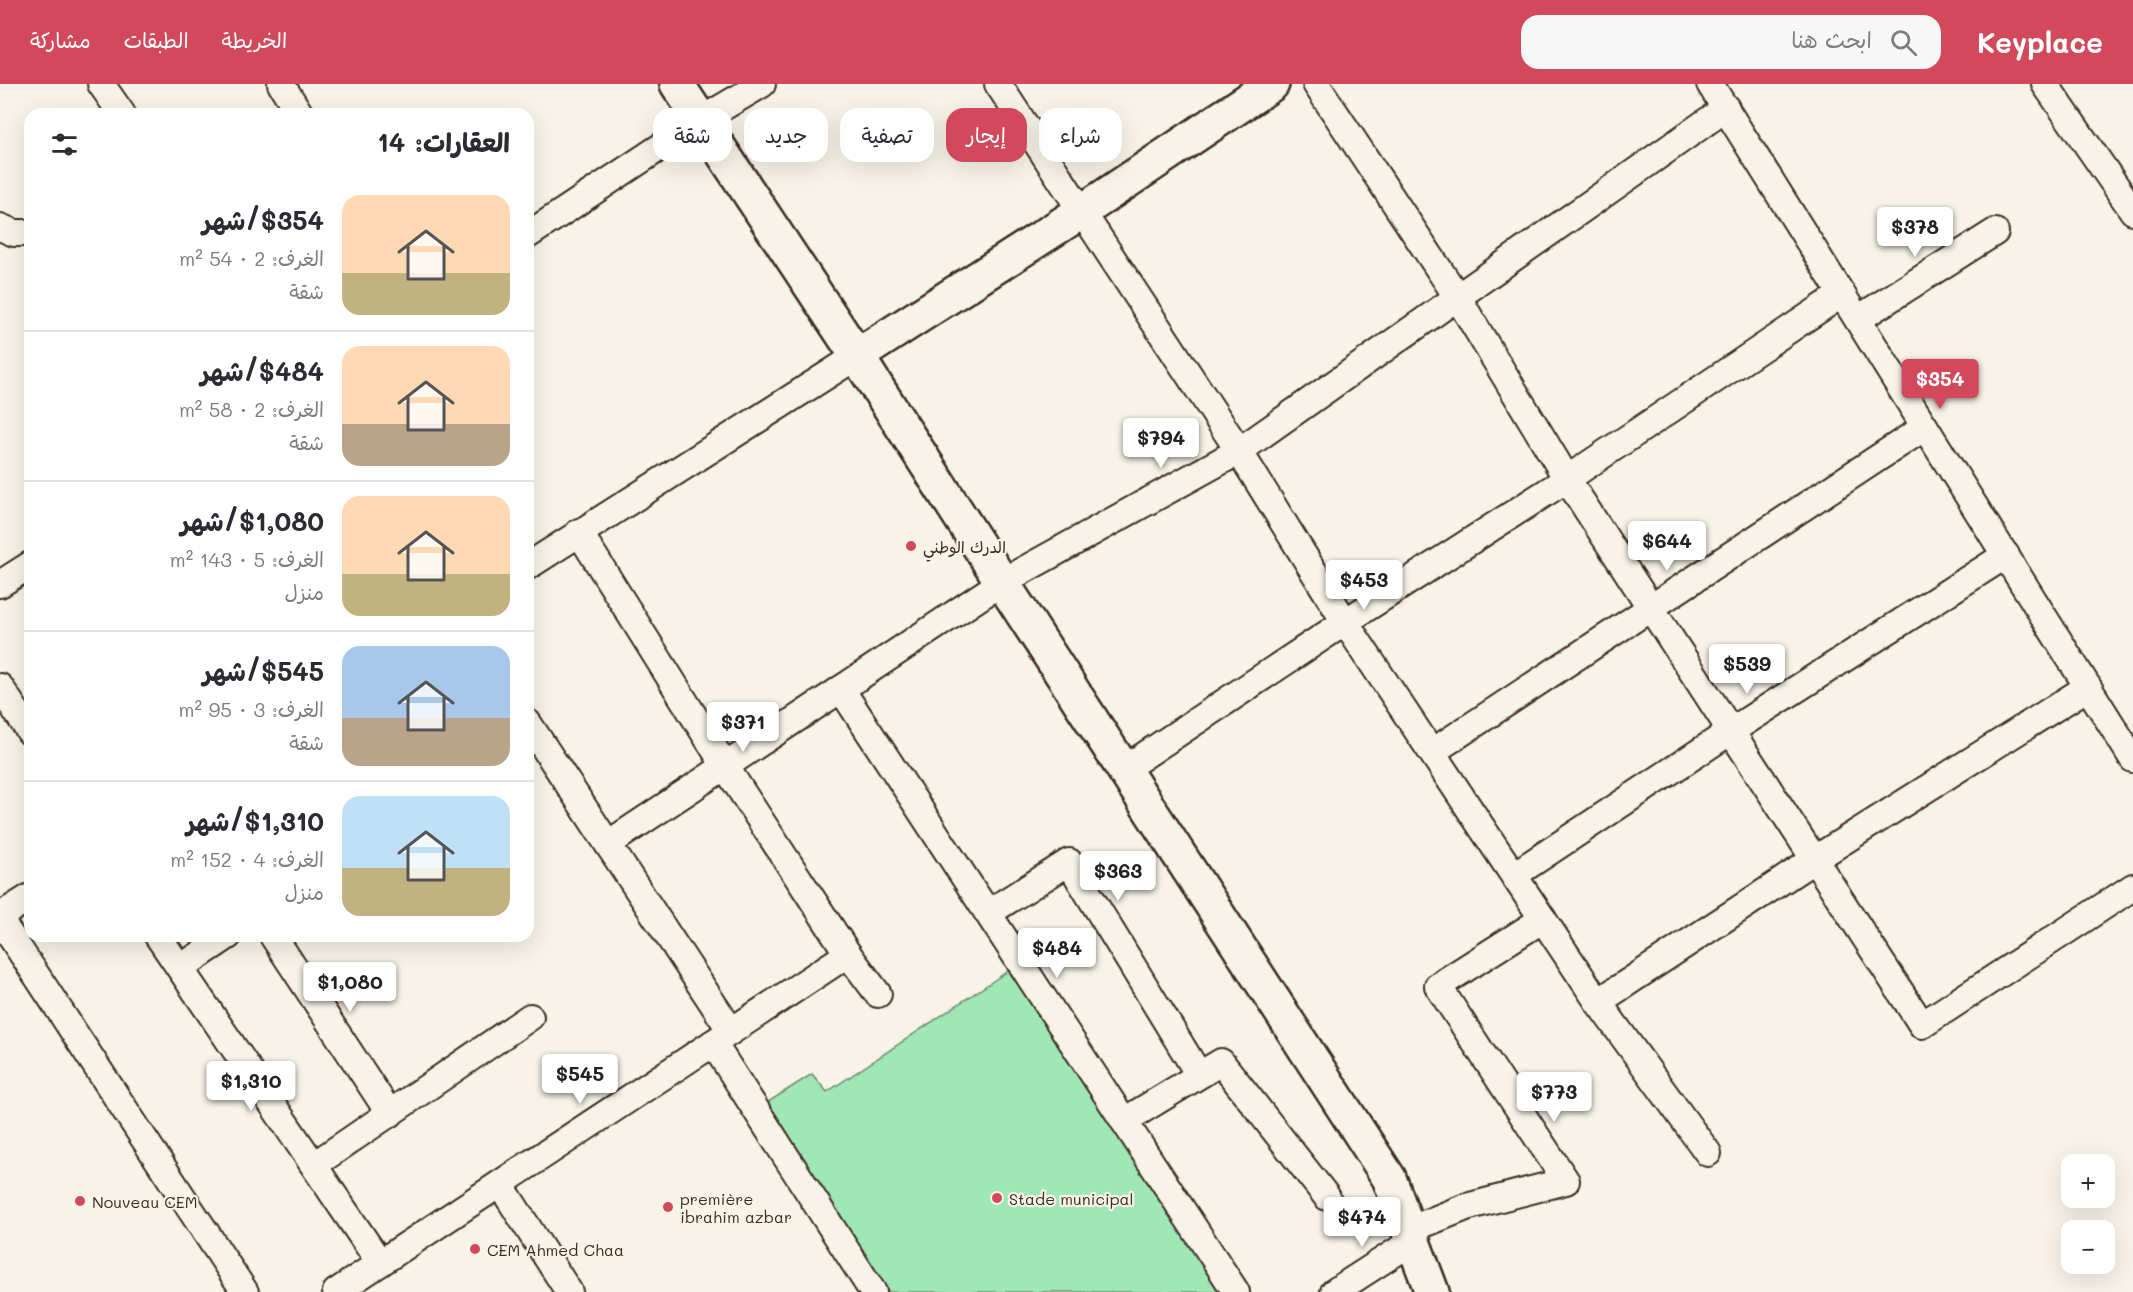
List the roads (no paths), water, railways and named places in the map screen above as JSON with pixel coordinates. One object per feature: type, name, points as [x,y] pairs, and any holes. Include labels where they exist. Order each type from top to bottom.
[{"type":"main road","points":[[677,84],[693,108]]},
{"type":"main road","points":[[857,356],[1081,212],[1272,84]]},
{"type":"main road","points":[[729,162],[857,356],[1389,1178],[1432,1292]]},
{"type":"street","points":[[101,84],[118,108]]},
{"type":"street","points":[[281,84],[296,108]]},
{"type":"street","points":[[721,108],[762,84]]},
{"type":"street","points":[[998,84],[1239,451],[1345,622],[1598,1002],[1708,1153]]},
{"type":"street","points":[[1316,84],[1458,298],[1567,480],[1922,1025],[2133,887]]},
{"type":"street","points":[[1710,84],[2133,759]]},
{"type":"street","points":[[2045,84],[2133,211]]},
{"type":"street","points":[[608,844],[1002,582],[1239,451],[1726,108]]},
{"type":"street","points":[[534,231],[653,152]]},
{"type":"street","points":[[0,227],[24,233]]},
{"type":"street","points":[[1858,319],[1995,232]]},
{"type":"street","points":[[1124,769],[1345,622],[1567,480],[1842,294]]},
{"type":"street","points":[[534,562],[857,356]]},
{"type":"street","points":[[1432,752],[1925,427]]},
{"type":"street","points":[[579,532],[725,766],[848,954],[878,994]]},
{"type":"street","points":[[1514,875],[1731,731],[2006,555]]},
{"type":"street","points":[[0,585],[24,569]]},
{"type":"street","points":[[0,687],[24,723]]},
{"type":"street","points":[[1598,1002],[1815,859],[2088,687]]},
{"type":"street","points":[[841,689],[1236,1292]]},
{"type":"street","points":[[534,732],[608,844],[873,1292]]},
{"type":"street","points":[[988,913],[1069,862],[1199,1075]]},
{"type":"street","points":[[24,901],[0,918],[245,1292]]},
{"type":"street","points":[[1334,1292],[1411,1236],[1466,1207],[1566,1181],[1438,986],[1543,919]]},
{"type":"street","points":[[162,942],[380,1263]]},
{"type":"street","points":[[180,968],[219,942]]},
{"type":"street","points":[[277,942],[390,1114]]},
{"type":"street","points":[[336,1292],[848,954]]},
{"type":"street","points":[[314,1165],[530,1017]]},
{"type":"street","points":[[1124,1121],[1221,1062],[1327,1197]]},
{"type":"street","points":[[500,1184],[569,1292]]},
{"type":"place","name":"الدرك الوطني","points":[[911,546]]},
{"type":"place","name":"Stade municipal","points":[[997,1198]]},
{"type":"place","name":"Nouveau CEM","points":[[80,1201]]},
{"type":"place","name":"première ibrahim azbar","points":[[668,1207]]},
{"type":"place","name":"CEM Ahmed Chaa","points":[[475,1249]]}]
